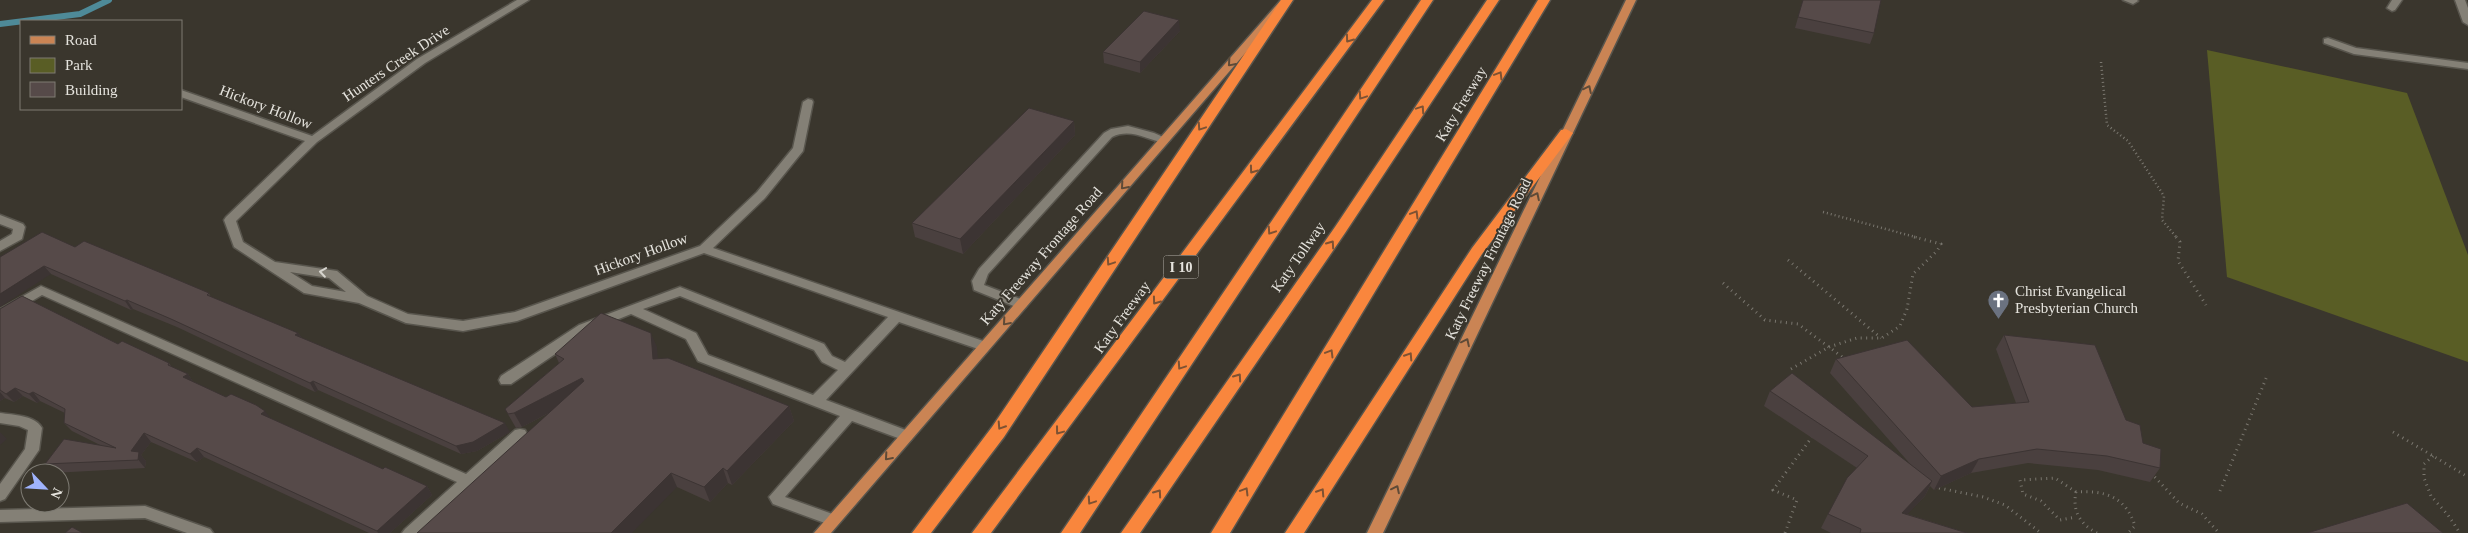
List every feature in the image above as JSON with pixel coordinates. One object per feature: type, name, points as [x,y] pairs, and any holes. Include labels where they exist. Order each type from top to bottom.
[{"type":"highway","points":[[921,533],[998,432],[1286,0]]},
{"type":"highway","name":"Katy Freeway","points":[[981,533],[1107,367],[1378,0]]},
{"type":"highway","points":[[1070,533],[1427,0]]},
{"type":"highway","name":"Katy Tollway","points":[[1130,533],[1340,230],[1493,0]]},
{"type":"highway","name":"Katy Freeway","points":[[1220,533],[1544,0]]},
{"type":"highway","points":[[1294,533],[1477,251],[1566,133]]},
{"type":"main road","name":"Katy Freeway Frontage Road","points":[[822,533],[1286,0]]},
{"type":"main road","name":"Katy Freeway Frontage Road","points":[[1375,533],[1631,0]]},
{"type":"street","name":"Hunters Creek Drive","points":[[313,140],[421,61],[524,0]]},
{"type":"street","points":[[2460,0],[2468,22]]},
{"type":"street","points":[[2328,41],[2354,51],[2468,66]]},
{"type":"street","name":"Hickory Hollow","points":[[182,93],[313,140],[230,220],[238,244],[275,266],[309,290],[362,299],[406,318],[462,326],[517,316],[704,249],[984,346]]},
{"type":"street","points":[[704,249],[761,195],[799,149],[808,102]]},
{"type":"street","points":[[1021,304],[978,287],[978,281],[983,272],[1108,135],[1115,130],[1127,129],[1164,140]]},
{"type":"street","points":[[0,219],[19,227],[18,236],[0,247]]},
{"type":"street","name":"Hickory Hollow","points":[[275,266],[333,274],[362,299]]},
{"type":"street","points":[[0,315],[41,290],[468,481]]},
{"type":"street","points":[[506,380],[584,328],[680,291],[819,347],[827,359],[847,368]]},
{"type":"street","points":[[631,309],[692,336],[703,358],[906,436]]},
{"type":"street","points":[[816,401],[897,316]]},
{"type":"street","points":[[833,520],[778,500],[776,497],[850,414]]},
{"type":"street","points":[[0,418],[22,421],[35,428],[32,450],[0,495]]},
{"type":"street","points":[[410,533],[520,434]]},
{"type":"street","points":[[0,516],[145,512],[204,533]]},
{"type":"path","points":[[2101,62],[2107,125],[2128,141],[2164,196],[2162,220],[2180,242],[2178,261],[2206,305]]},
{"type":"path","points":[[1790,369],[1829,347],[1857,338],[1882,338],[1900,326],[1907,309],[1913,274],[1937,251],[1941,244],[1822,212]]},
{"type":"path","points":[[1788,260],[1882,338]]},
{"type":"path","points":[[1723,283],[1765,320],[1798,324],[1848,362]]},
{"type":"path","points":[[2220,491],[2267,376]]},
{"type":"path","points":[[2393,432],[2468,477]]},
{"type":"path","points":[[1784,533],[1797,500],[1773,490],[1792,460],[1812,437]]},
{"type":"path","points":[[2433,456],[2424,464],[2423,476],[2431,500],[2455,522],[2460,533]]},
{"type":"path","points":[[2151,473],[2179,504],[2202,514],[2219,533]]},
{"type":"path","points":[[2076,517],[2060,520],[2041,501],[2023,494],[2020,480],[2055,478],[2076,492],[2090,491],[2110,497],[2127,508],[2135,526],[2128,533]]},
{"type":"path","points":[[1939,488],[2004,505],[2042,533]]},
{"type":"path","points":[[2076,492],[2073,504],[2076,517],[2097,533]]},
{"type":"green space","points":[[2207,50],[2407,93],[2468,255],[2468,362],[2227,277]]},
{"type":"building","points":[[1803,0],[1881,0],[1874,33],[1798,17]]},
{"type":"building","points":[[1144,11],[1179,20],[1140,62],[1103,52]]},
{"type":"building","points":[[1029,108],[1074,121],[960,239],[912,223]]},
{"type":"building","points":[[42,232],[75,247],[84,241],[209,293],[207,295],[298,333],[295,335],[505,423],[473,442],[456,446],[313,381],[310,383],[171,319],[44,266],[0,294],[0,257]]},
{"type":"building","points":[[22,296],[118,344],[122,341],[169,363],[168,365],[188,374],[183,377],[226,397],[231,394],[256,405],[265,411],[261,414],[383,469],[385,467],[427,486],[377,531],[197,448],[190,454],[144,433],[131,451],[139,452],[138,460],[46,463],[64,439],[116,448],[64,423],[65,409],[33,392],[29,394],[15,388],[6,394],[0,390],[0,309]]},
{"type":"building","points":[[601,313],[651,333],[653,359],[668,358],[789,406],[727,471],[723,468],[704,487],[671,473],[611,533],[417,533],[584,381],[582,378],[514,413],[508,414],[505,409],[564,359],[555,354]]},
{"type":"building","points":[[2004,335],[2095,345],[2126,420],[2140,425],[2143,443],[2161,449],[2160,468],[2107,456],[2037,449],[1979,459],[1941,476],[1836,359],[1907,340],[1972,407],[2029,402]]},
{"type":"building","points":[[1792,373],[1932,481],[1902,513],[1967,533],[1860,533],[1861,529],[1828,514],[1847,478],[1868,456],[1770,391]]},
{"type":"building","points":[[2407,503],[2443,533],[2307,533]]},
{"type":"building","points":[[72,527],[83,533],[65,533]]},
{"type":"waterway","points":[[32,20],[80,14],[109,0]]},
{"type":"waterway","points":[[0,24],[20,22]]},
{"type":"place","name":"Christ Evangelical Presbyterian Church","points":[[1999,319]]}]
